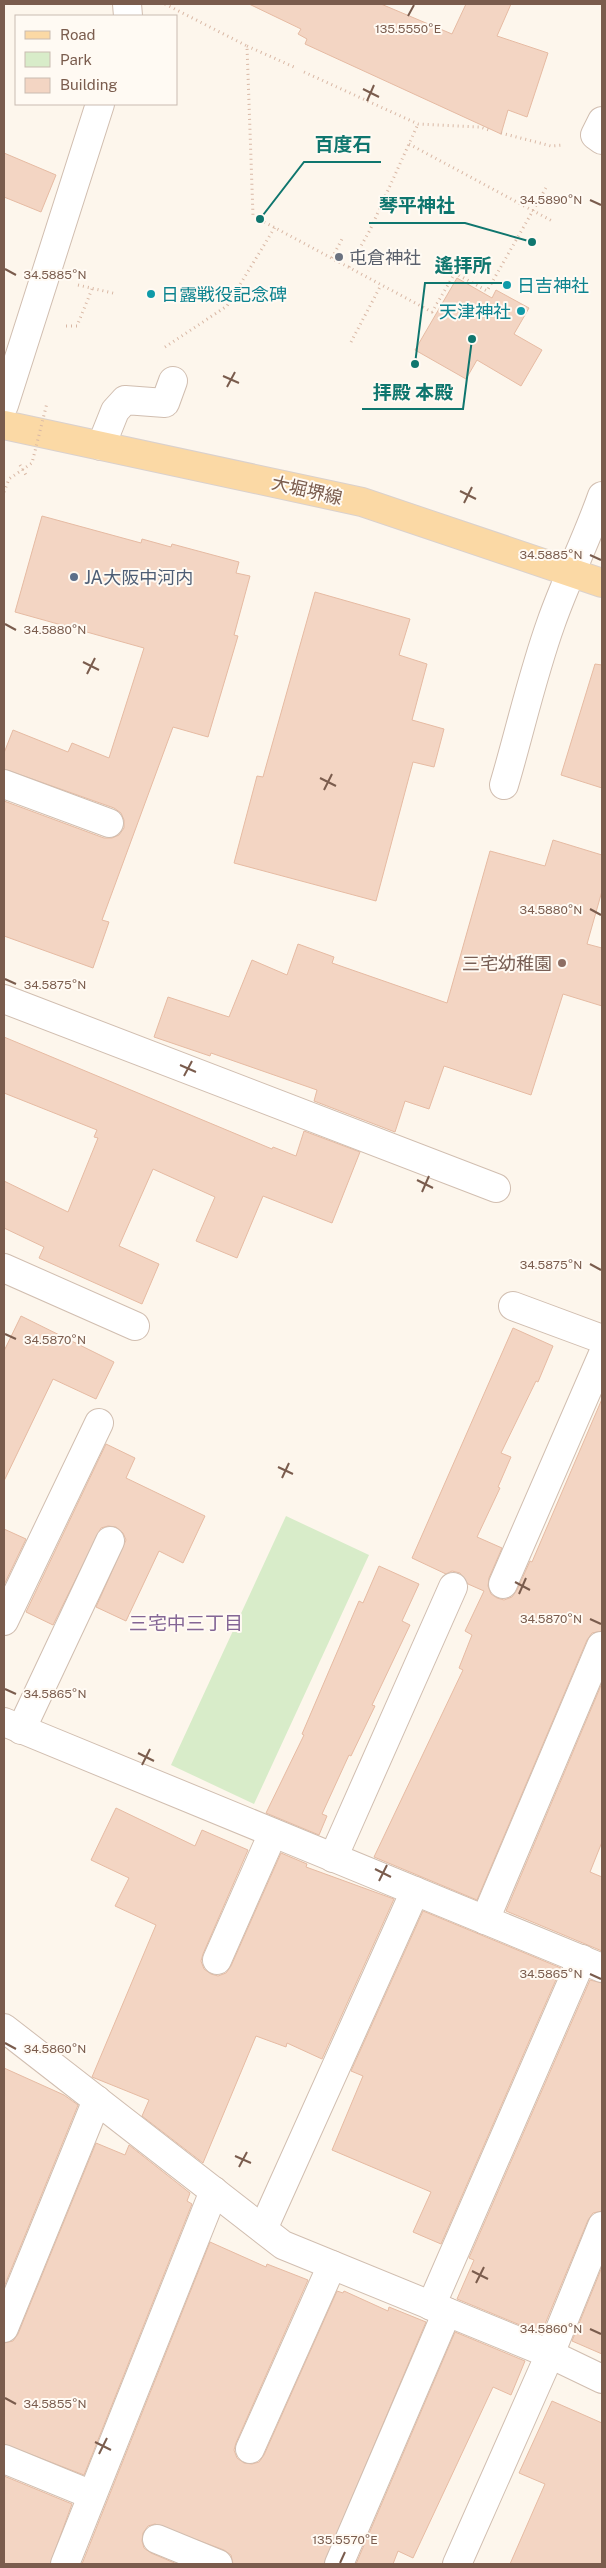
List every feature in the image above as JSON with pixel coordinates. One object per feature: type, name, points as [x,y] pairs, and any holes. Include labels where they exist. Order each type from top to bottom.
[{"type":"main road","name":"大堀堺線","points":[[4,425],[362,502],[602,583]]},
{"type":"street","points":[[4,405],[100,105]]},
{"type":"street","points":[[101,446],[115,411],[125,400],[165,403],[173,381]]},
{"type":"street","points":[[504,785],[550,624],[571,571],[586,542],[602,496]]},
{"type":"street","points":[[4,784],[109,823]]},
{"type":"street","points":[[4,999],[496,1188]]},
{"type":"street","points":[[7,1276],[135,1326]]},
{"type":"street","points":[[513,1306],[602,1339]]},
{"type":"street","points":[[503,1584],[602,1356]]},
{"type":"street","points":[[4,1621],[98,1423]]},
{"type":"street","points":[[110,1541],[12,1726],[592,1964],[439,2309],[339,2564]]},
{"type":"street","points":[[333,1858],[453,1587]]},
{"type":"street","points":[[485,1920],[601,1646]]},
{"type":"street","points":[[217,1960],[273,1833]]},
{"type":"street","points":[[263,2229],[415,1891]]},
{"type":"street","points":[[4,2028],[283,2245],[550,2354],[602,2379]]},
{"type":"street","points":[[4,2328],[98,2100]]},
{"type":"street","points":[[65,2564],[214,2191]]},
{"type":"street","points":[[457,2564],[550,2354],[602,2226]]},
{"type":"street","points":[[250,2449],[332,2264]]},
{"type":"street","points":[[4,2459],[92,2495]]},
{"type":"street","points":[[157,2539],[217,2564]]},
{"type":"path","points":[[165,4],[247,46],[294,67]]},
{"type":"path","points":[[247,46],[253,216],[432,312],[455,272],[487,291],[547,186]]},
{"type":"path","points":[[304,72],[418,124],[480,127],[490,130]]},
{"type":"path","points":[[349,267],[370,230],[418,124]]},
{"type":"path","points":[[501,133],[551,146],[572,144],[600,132]]},
{"type":"path","points":[[409,144],[554,222]]},
{"type":"path","points":[[161,350],[227,306],[275,227]]},
{"type":"path","points":[[332,258],[342,239]]},
{"type":"path","points":[[69,283],[118,294]]},
{"type":"path","points":[[351,342],[381,285]]},
{"type":"path","points":[[62,326],[77,326],[92,288]]},
{"type":"path","points":[[4,492],[9,478],[32,463],[47,403]]},
{"type":"path","points":[[20,465],[26,475]]},
{"type":"green space","points":[[286,1516],[369,1555],[254,1804],[171,1765]]},
{"type":"building","points":[[249,4],[381,4],[452,34],[466,4],[511,4],[497,36],[548,53],[527,117],[508,110],[501,134],[305,44],[307,39],[298,34],[301,29]]},
{"type":"building","points":[[4,153],[56,175],[41,212],[4,197]]},
{"type":"building","points":[[457,278],[492,298],[496,290],[529,308],[514,334],[542,350],[521,386],[477,360],[466,379],[415,350]]},
{"type":"building","points":[[42,516],[141,543],[142,539],[171,547],[172,544],[239,562],[236,573],[250,576],[234,635],[238,636],[208,737],[173,727],[102,920],[109,922],[93,968],[4,936],[4,801],[104,838],[112,838],[119,835],[124,828],[124,820],[121,813],[114,808],[4,769],[4,753],[13,730],[68,752],[72,743],[109,758],[144,648],[15,612]]},
{"type":"building","points":[[315,592],[410,619],[399,655],[427,664],[412,720],[444,729],[434,767],[413,762],[376,901],[234,863],[257,776],[263,777]]},
{"type":"building","points":[[595,664],[602,665],[602,788],[561,775]]},
{"type":"building","points":[[553,840],[602,855],[602,891],[587,944],[602,948],[602,1006],[563,994],[531,1095],[444,1066],[429,1109],[405,1101],[395,1132],[314,1101],[317,1090],[211,1053],[210,1056],[154,1037],[168,997],[229,1017],[252,960],[287,975],[298,944],[334,957],[332,963],[447,1003],[490,851],[545,866]]},
{"type":"building","points":[[4,1037],[272,1149],[273,1147],[296,1156],[304,1131],[360,1152],[332,1223],[263,1196],[237,1258],[196,1241],[215,1197],[153,1169],[119,1246],[159,1264],[142,1304],[39,1258],[44,1247],[4,1228],[4,1181],[68,1212],[98,1138],[94,1137],[97,1130],[4,1093]]},
{"type":"building","points":[[21,1316],[114,1362],[96,1399],[53,1379],[4,1481],[4,1351]]},
{"type":"building","points":[[513,1328],[553,1346],[538,1382],[536,1381],[501,1453],[511,1457],[498,1487],[500,1488],[477,1537],[502,1548],[489,1578],[488,1586],[491,1594],[504,1600],[512,1597],[517,1590],[530,1561],[532,1562],[602,1399],[602,1631],[592,1633],[587,1640],[477,1900],[374,1857],[463,1670],[459,1668],[472,1635],[465,1631],[484,1591],[468,1584],[460,1573],[452,1571],[446,1574],[412,1558]]},
{"type":"building","points":[[106,1444],[135,1458],[126,1478],[205,1516],[183,1563],[159,1551],[126,1621],[96,1607],[126,1540],[123,1533],[116,1527],[108,1526],[101,1528],[53,1625],[26,1612]]},
{"type":"building","points":[[4,1529],[26,1539],[4,1585]]},
{"type":"building","points":[[379,1566],[419,1584],[402,1621],[410,1625],[372,1705],[375,1706],[351,1756],[349,1755],[322,1814],[327,1816],[319,1835],[266,1813],[304,1735],[302,1734],[359,1601],[363,1603]]},
{"type":"building","points":[[602,1683],[602,1842],[590,1872],[602,1877],[602,1951],[506,1911]]},
{"type":"building","points":[[116,1808],[195,1846],[202,1830],[248,1850],[203,1954],[201,1961],[204,1969],[211,1974],[218,1976],[226,1973],[231,1966],[281,1853],[307,1864],[306,1867],[394,1899],[322,2059],[287,2043],[286,2047],[256,2036],[203,2163],[142,2116],[149,2100],[92,2077],[156,1925],[115,1906],[129,1878],[91,1860]]},
{"type":"building","points":[[423,1911],[561,1968],[441,2244],[413,2232],[431,2192],[332,2150],[363,2076],[351,2071]]},
{"type":"building","points":[[590,1980],[602,1983],[602,2211],[593,2213],[588,2220],[543,2329],[539,2327],[537,2332],[457,2299],[474,2260],[469,2258]]},
{"type":"building","points":[[4,2068],[64,2095],[78,2105],[4,2287]]},
{"type":"building","points":[[96,2143],[125,2155],[129,2145],[190,2193],[187,2201],[192,2204],[84,2475],[4,2444],[4,2343],[13,2341],[18,2334]]},
{"type":"building","points":[[210,2242],[266,2267],[267,2264],[308,2280],[236,2443],[234,2450],[237,2458],[244,2463],[252,2464],[259,2462],[264,2455],[337,2291],[343,2293],[344,2291],[388,2311],[389,2307],[426,2322],[324,2564],[233,2564],[231,2555],[224,2550],[155,2524],[148,2526],[143,2533],[142,2541],[144,2548],[177,2564],[82,2564]]},
{"type":"building","points":[[602,2267],[602,2354],[572,2341]]},
{"type":"building","points":[[455,2332],[525,2361],[511,2395],[493,2387],[413,2558],[398,2551],[393,2564],[356,2564]]},
{"type":"building","points":[[552,2401],[602,2423],[602,2564],[510,2564],[545,2484],[519,2473]]},
{"type":"building","points":[[4,2476],[72,2504],[50,2564],[4,2564]]},
{"type":"place","name":"百度石","points":[[260,219]]},
{"type":"place","name":"琴平神社","points":[[532,242]]},
{"type":"place","name":"屯倉神社","points":[[339,257]]},
{"type":"place","name":"日吉神社","points":[[507,285]]},
{"type":"place","name":"日露戦役記念碑","points":[[151,294]]},
{"type":"place","name":"天津神社","points":[[521,311]]},
{"type":"place","name":"拝殿 本殿","points":[[472,339]]},
{"type":"place","name":"遙拝所","points":[[415,364]]},
{"type":"place","name":"JA大阪中河内","points":[[74,577]]},
{"type":"place","name":"三宅幼稚園","points":[[562,963]]},
{"type":"district","name":"三宅中三丁目","points":[[186,1623]]}]
